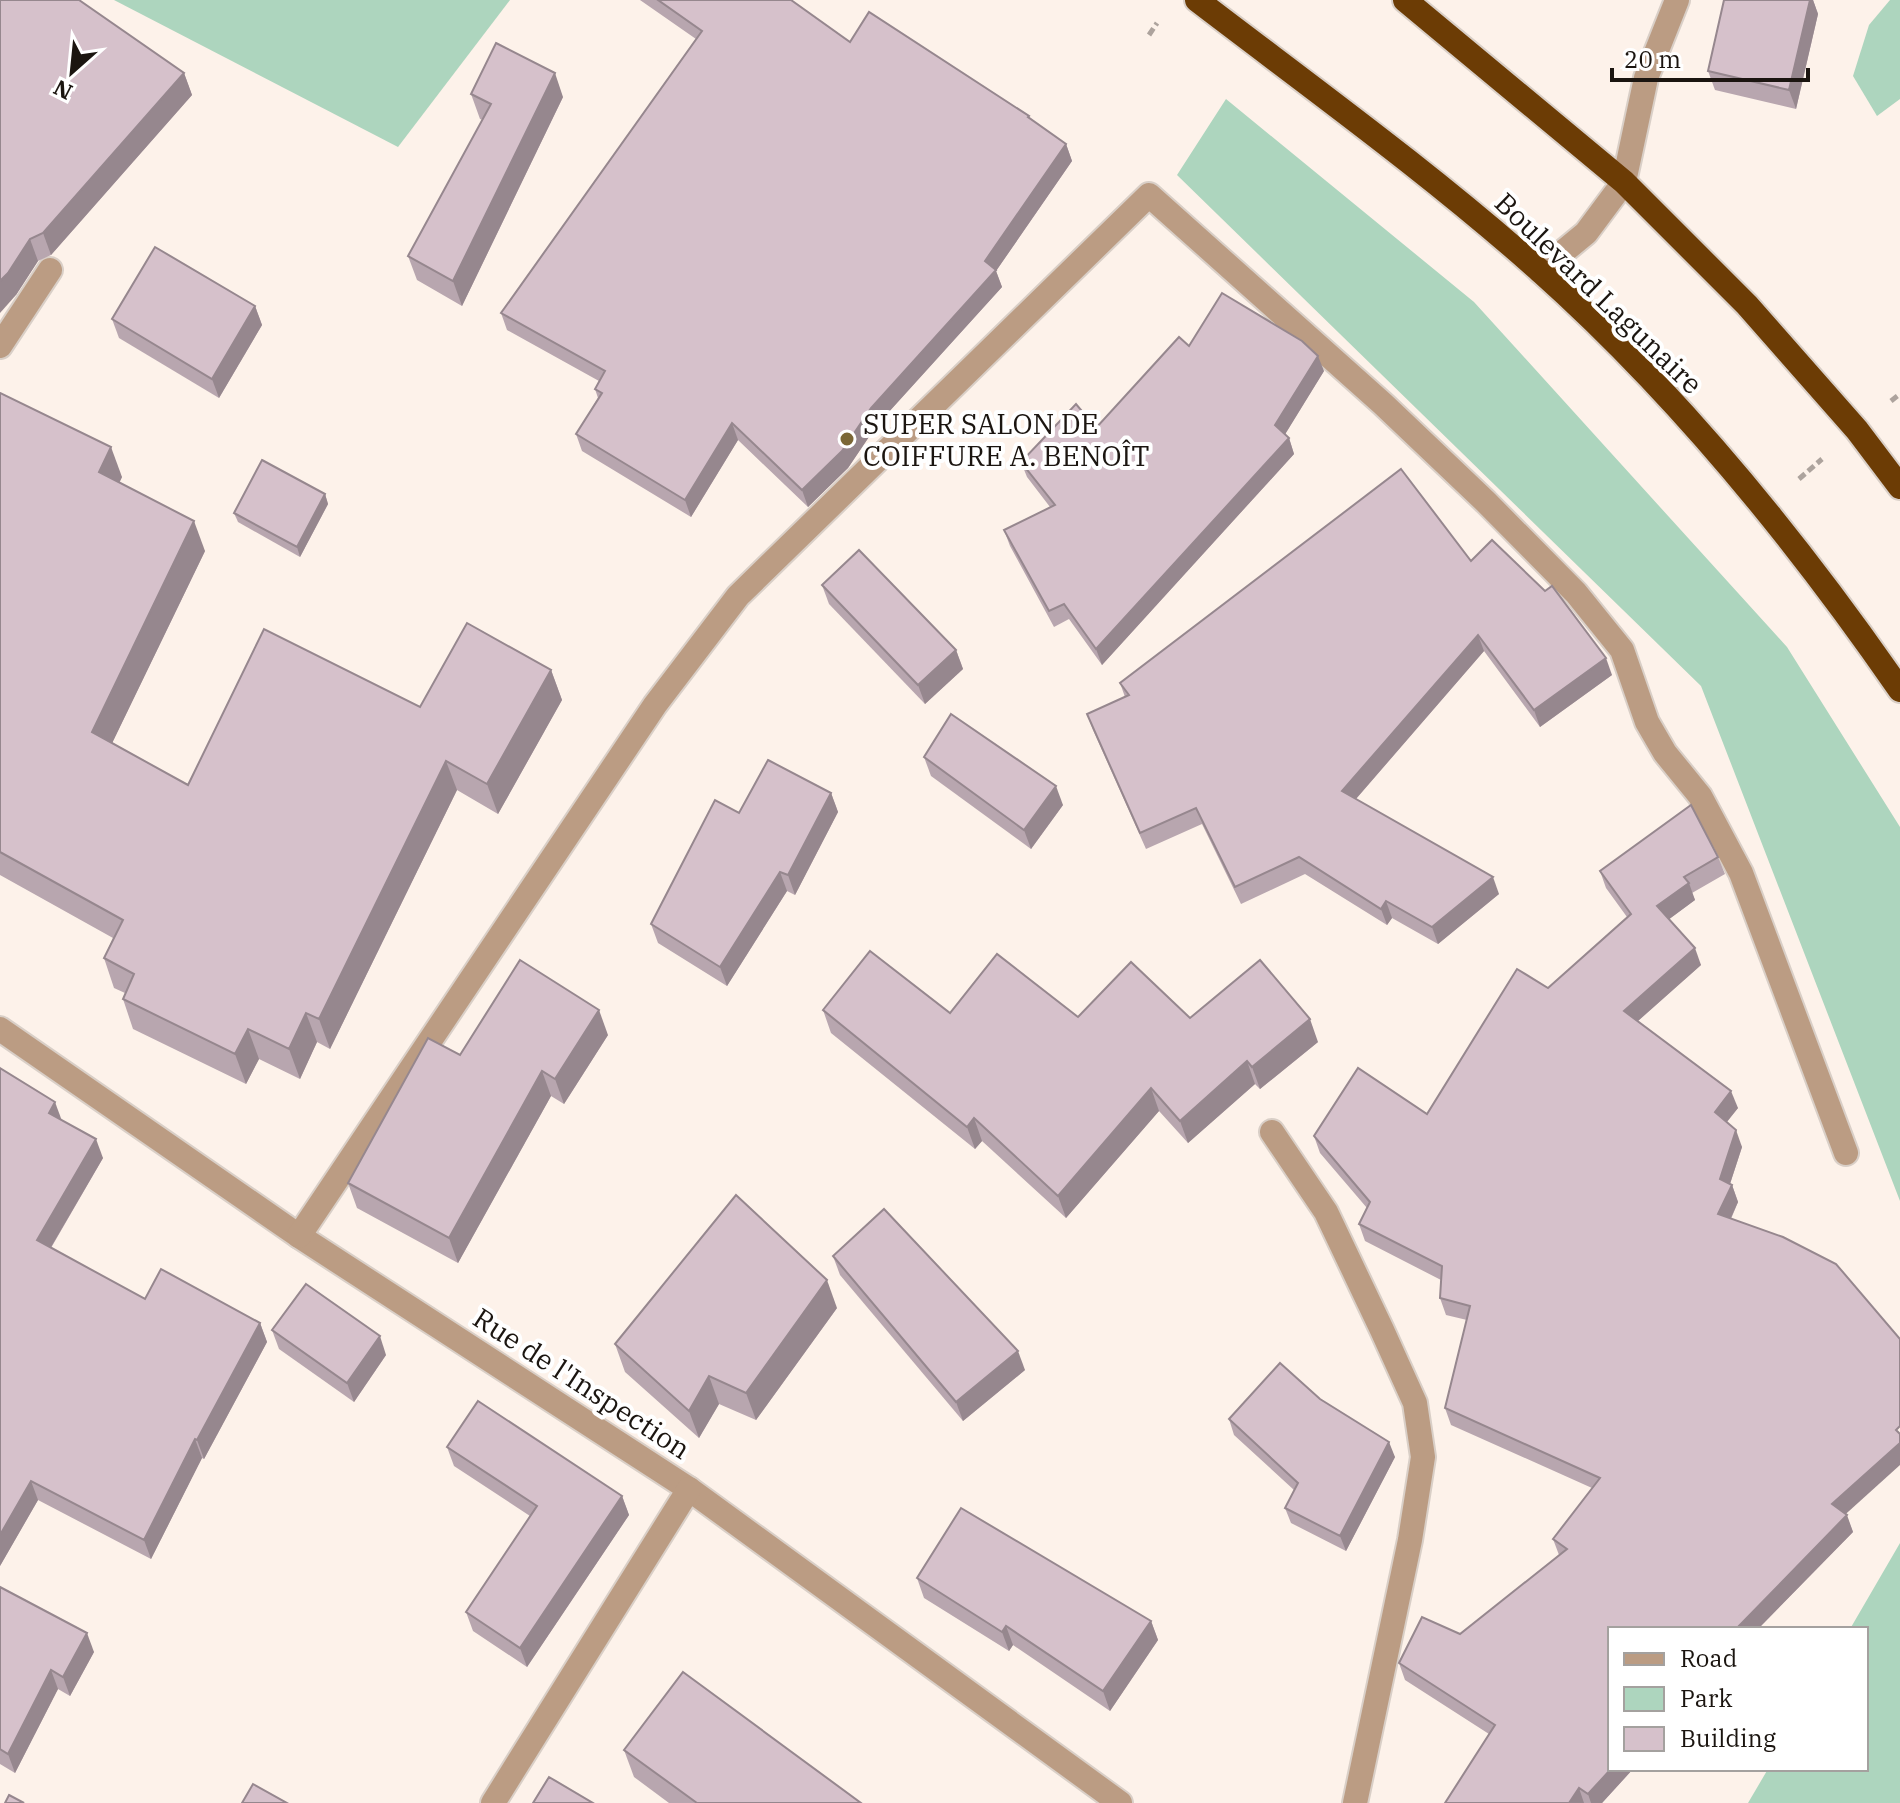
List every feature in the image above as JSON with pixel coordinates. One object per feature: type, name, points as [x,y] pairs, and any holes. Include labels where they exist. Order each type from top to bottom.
[{"type":"highway","name":"Boulevard Lagunaire","points":[[1197,0],[1443,188],[1540,271],[1680,411],[1765,507],[1900,690]]},
{"type":"highway","points":[[1405,0],[1624,182],[1747,305],[1857,430],[1900,487]]},
{"type":"street","points":[[1540,271],[1586,233],[1624,182],[1646,78],[1677,0]]},
{"type":"street","points":[[299,1236],[655,705],[738,596],[1149,195],[1383,404],[1486,502],[1576,593],[1622,650],[1647,722],[1665,753],[1700,796],[1741,873],[1846,1153]]},
{"type":"street","points":[[0,346],[50,270]]},
{"type":"street","name":"Rue de l'Inspection","points":[[0,1029],[299,1236],[689,1489],[1120,1803]]},
{"type":"street","points":[[1272,1132],[1326,1212],[1382,1330],[1415,1403],[1423,1457],[1410,1540],[1355,1803]]},
{"type":"street","points":[[493,1803],[689,1489]]},
{"type":"path","points":[[1765,507],[1900,394]]},
{"type":"green space","points":[[114,0],[510,0],[398,147]]},
{"type":"green space","points":[[1890,0],[1900,0],[1900,99],[1877,116],[1853,76],[1869,25]]},
{"type":"green space","points":[[1226,99],[1474,302],[1787,647],[1900,827],[1900,1201],[1701,686],[1177,175]]},
{"type":"green space","points":[[1900,1543],[1900,1803],[1748,1803],[1767,1771],[1868,1771],[1868,1627],[1851,1627]]},
{"type":"building","points":[[0,0],[79,0],[184,73],[43,233],[30,239],[0,281]]},
{"type":"building","points":[[658,0],[791,0],[850,42],[869,12],[1029,116],[1066,144],[985,261],[996,270],[871,408],[842,451],[802,490],[732,423],[685,500],[576,434],[602,393],[595,389],[605,371],[501,313],[702,31]]},
{"type":"building","points":[[1724,0],[1810,0],[1789,90],[1708,71]]},
{"type":"building","points":[[496,43],[555,73],[453,281],[408,256],[491,104],[471,94]]},
{"type":"building","points":[[155,247],[255,306],[212,379],[112,319]]},
{"type":"building","points":[[1222,293],[1302,341],[1318,356],[1275,425],[1289,438],[1096,649],[1064,604],[1049,611],[1004,530],[1055,505],[1021,462],[1076,404],[1096,428],[1179,337],[1189,346]]},
{"type":"building","points":[[0,393],[111,447],[99,472],[194,521],[92,732],[188,785],[264,629],[420,707],[467,623],[551,670],[487,784],[446,761],[319,1019],[306,1013],[289,1049],[248,1029],[235,1054],[123,999],[134,974],[104,958],[123,920],[0,852]]},
{"type":"building","points":[[262,460],[325,494],[297,547],[234,513]]},
{"type":"building","points":[[1401,469],[1471,561],[1492,540],[1545,591],[1552,586],[1606,658],[1534,710],[1478,635],[1342,791],[1493,877],[1432,927],[1386,901],[1381,909],[1299,857],[1235,887],[1196,808],[1140,833],[1087,714],[1129,695],[1120,683]]},
{"type":"building","points":[[859,550],[956,650],[918,685],[822,585]]},
{"type":"building","points":[[951,714],[1056,786],[1024,830],[924,757]]},
{"type":"building","points":[[768,760],[831,793],[788,875],[780,872],[720,967],[651,924],[715,800],[739,813]]},
{"type":"building","points":[[1691,805],[1718,857],[1684,877],[1689,883],[1657,906],[1695,948],[1624,1011],[1731,1091],[1715,1112],[1736,1130],[1720,1179],[1732,1185],[1718,1214],[1783,1237],[1836,1264],[1900,1339],[1900,1426],[1896,1430],[1900,1434],[1900,1443],[1832,1504],[1847,1515],[1738,1627],[1608,1627],[1609,1771],[1588,1794],[1579,1788],[1569,1803],[1445,1803],[1495,1725],[1399,1663],[1422,1617],[1460,1634],[1567,1549],[1553,1539],[1600,1478],[1445,1408],[1470,1306],[1440,1298],[1442,1266],[1359,1224],[1370,1202],[1314,1136],[1358,1068],[1427,1114],[1517,969],[1548,988],[1631,914],[1600,871]]},
{"type":"building","points":[[870,951],[950,1013],[997,954],[1078,1017],[1131,962],[1190,1018],[1260,960],[1310,1019],[1252,1067],[1247,1061],[1180,1121],[1151,1088],[1058,1196],[974,1118],[967,1127],[823,1010]]},
{"type":"building","points":[[520,960],[599,1010],[555,1079],[542,1071],[449,1238],[348,1183],[428,1038],[460,1055]]},
{"type":"building","points":[[0,1068],[55,1102],[49,1113],[96,1139],[37,1240],[145,1299],[161,1269],[260,1323],[195,1439],[144,1540],[31,1481],[0,1535]]},
{"type":"building","points":[[736,1195],[827,1280],[746,1393],[709,1376],[689,1411],[615,1344]]},
{"type":"building","points":[[884,1209],[1018,1351],[956,1402],[833,1256]]},
{"type":"building","points":[[306,1284],[380,1336],[347,1383],[272,1330]]},
{"type":"building","points":[[1280,1363],[1320,1399],[1389,1442],[1340,1536],[1285,1508],[1298,1483],[1229,1419]]},
{"type":"building","points":[[478,1401],[622,1496],[520,1648],[466,1612],[537,1506],[447,1447]]},
{"type":"building","points":[[961,1508],[1151,1621],[1103,1691],[1006,1626],[1002,1632],[917,1578]]},
{"type":"building","points":[[0,1587],[87,1633],[63,1677],[51,1670],[8,1754],[0,1749]]},
{"type":"building","points":[[683,1672],[861,1803],[697,1803],[624,1750]]},
{"type":"building","points":[[549,1777],[593,1803],[533,1803]]},
{"type":"building","points":[[253,1784],[287,1803],[242,1803]]},
{"type":"building","points":[[9,1795],[24,1803],[5,1803]]},
{"type":"place","name":"SUPER SALON DE COIFFURE A. BENOÎT","points":[[847,439]]}]
